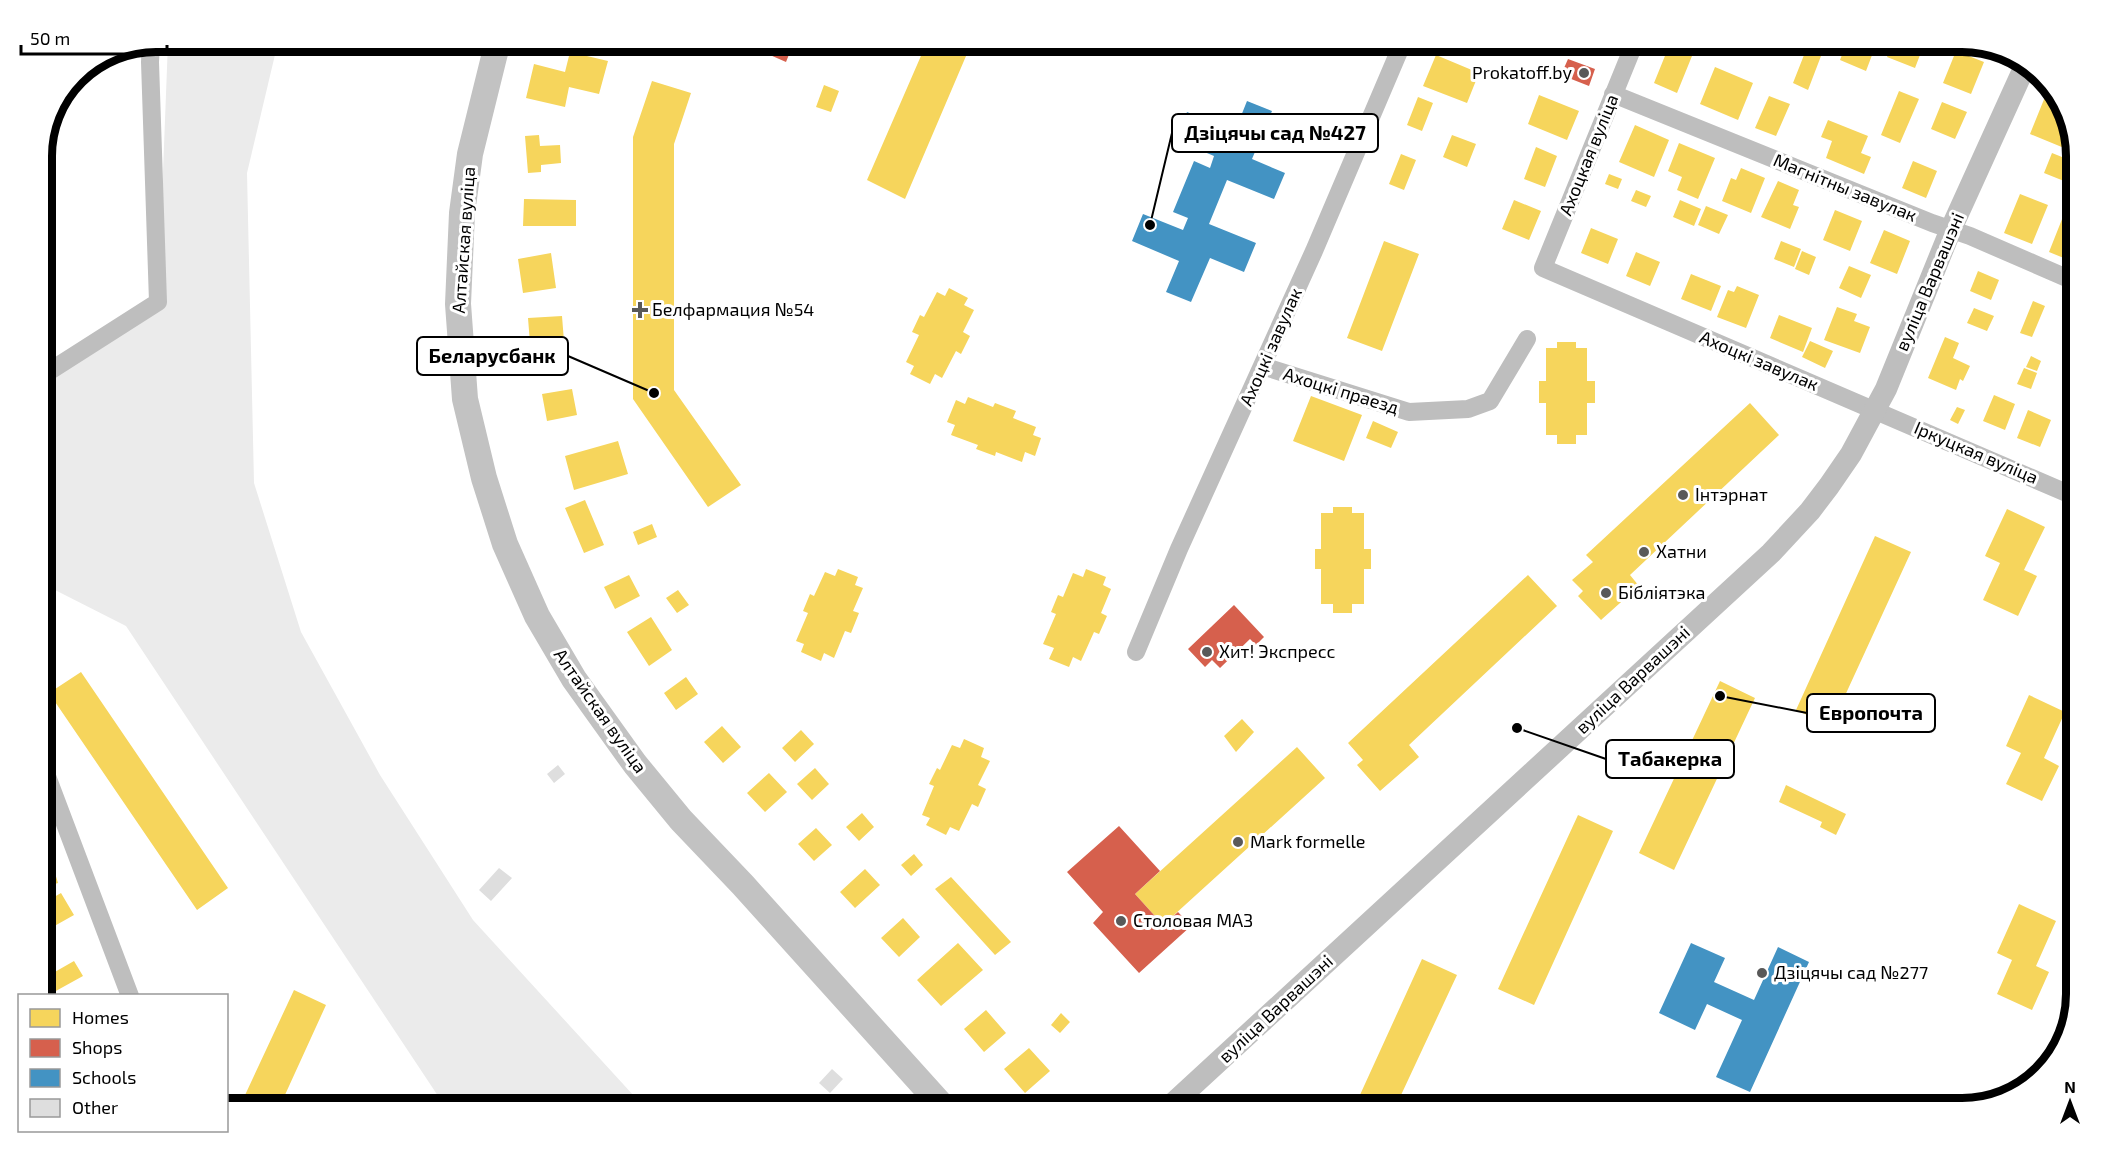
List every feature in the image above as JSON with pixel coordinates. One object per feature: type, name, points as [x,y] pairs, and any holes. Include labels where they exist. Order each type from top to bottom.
[{"type":"main road","name":"Алтайская вуліца","points":[[495,52],[470,154],[462,213],[458,304],[467,409],[484,478],[505,544],[537,616],[574,680],[635,764],[681,820],[743,885],[935,1098]]},
{"type":"street","name":"Ахоцкі завулак","points":[[1136,652],[1179,549],[1314,251],[1399,52]]},
{"type":"street","name":"Ахоцкая вуліца","points":[[1543,268],[1631,52]]},
{"type":"street","points":[[53,369],[158,302],[150,53]]},
{"type":"street","name":"вуліца Варвашэні","points":[[1179,1098],[1771,553],[1810,511],[1851,453],[1886,389],[1951,230],[2022,72]]},
{"type":"street","name":"Магнітны завулак","points":[[1613,94],[2065,277]]},
{"type":"street","name":"Ахоцкі завулак","points":[[1543,268],[1875,410]]},
{"type":"street","name":"Ахоцкі праезд","points":[[1262,366],[1409,412],[1468,409],[1490,401],[1527,339]]},
{"type":"street","name":"Іркуцкая вуліца","points":[[1875,410],[2065,492]]},
{"type":"street","points":[[53,793],[129,994]]},
{"type":"shaded area","points":[[168,52],[276,52],[247,173],[254,483],[301,632],[380,775],[473,920],[636,1098],[439,1098],[126,626],[53,590],[53,375],[158,302]]},
{"type":"building: Homes","points":[[570,52],[608,61],[599,94],[569,87],[565,107],[526,98],[534,64],[565,72]]},
{"type":"building: Homes","points":[[923,52],[968,52],[905,199],[867,180]]},
{"type":"building: Homes","points":[[1593,52],[1605,52],[1603,56]]},
{"type":"building: Homes","points":[[1667,52],[1683,52],[1692,56],[1677,93],[1654,83]]},
{"type":"building: Homes","points":[[1805,52],[1821,56],[1808,90],[1793,83]]},
{"type":"building: Homes","points":[[1843,52],[1873,52],[1866,71],[1840,60]]},
{"type":"building: Homes","points":[[1889,52],[1921,52],[1915,68],[1887,57]]},
{"type":"building: Homes","points":[[1956,52],[1984,62],[1971,94],[1943,83]]},
{"type":"building: Homes","points":[[1436,55],[1479,73],[1467,103],[1423,86]]},
{"type":"building: Homes","points":[[1715,67],[1753,83],[1738,120],[1700,104]]},
{"type":"building: Homes","points":[[652,81],[691,93],[674,144],[674,390],[741,485],[708,507],[633,399],[633,137]]},
{"type":"building: Homes","points":[[824,85],[839,91],[831,112],[816,107]]},
{"type":"building: Homes","points":[[1899,91],[1919,99],[1900,143],[1881,135]]},
{"type":"building: Homes","points":[[1539,95],[1579,111],[1567,140],[1528,124]]},
{"type":"building: Homes","points":[[1769,96],[1790,104],[1776,136],[1755,128]]},
{"type":"building: Homes","points":[[2046,96],[2060,123],[2065,148],[2030,134]]},
{"type":"building: Homes","points":[[1418,97],[1433,103],[1422,131],[1407,125]]},
{"type":"building: Homes","points":[[1942,102],[1967,112],[1955,139],[1931,129]]},
{"type":"building: Homes","points":[[1828,120],[1868,136],[1861,153],[1871,157],[1864,174],[1826,158],[1832,141],[1821,137]]},
{"type":"building: Homes","points":[[1635,125],[1669,140],[1654,177],[1619,162]]},
{"type":"building: Homes","points":[[539,135],[540,146],[560,145],[561,163],[541,165],[541,172],[528,173],[525,136]]},
{"type":"building: Homes","points":[[1452,135],[1476,144],[1467,167],[1443,157]]},
{"type":"building: Homes","points":[[1679,143],[1715,158],[1698,199],[1677,190],[1682,177],[1668,171]]},
{"type":"building: Homes","points":[[1536,147],[1557,156],[1545,187],[1524,179]]},
{"type":"building: Homes","points":[[2052,153],[2065,158],[2064,181],[2044,173]]},
{"type":"building: Homes","points":[[1401,154],[1416,160],[1404,190],[1389,184]]},
{"type":"building: Homes","points":[[1913,161],[1937,171],[1926,198],[1902,188]]},
{"type":"building: Homes","points":[[1741,168],[1765,178],[1751,213],[1722,201],[1731,178],[1736,180]]},
{"type":"building: Homes","points":[[1609,174],[1622,179],[1618,189],[1605,184]]},
{"type":"building: Homes","points":[[1778,181],[1799,190],[1793,205],[1799,207],[1790,229],[1761,217]]},
{"type":"building: Homes","points":[[1636,190],[1651,196],[1646,207],[1631,201]]},
{"type":"building: Homes","points":[[2020,194],[2048,205],[2032,244],[2004,233]]},
{"type":"building: Homes","points":[[524,199],[576,200],[576,226],[523,226]]},
{"type":"building: Homes","points":[[1514,200],[1541,211],[1529,240],[1502,229]]},
{"type":"building: Homes","points":[[1680,200],[1701,209],[1694,226],[1673,217]]},
{"type":"building: Homes","points":[[1706,206],[1728,215],[1719,234],[1698,225]]},
{"type":"building: Homes","points":[[1835,210],[1862,221],[1850,251],[1823,240]]},
{"type":"building: Homes","points":[[2065,211],[2065,259],[2049,252]]},
{"type":"building: Homes","points":[[1591,228],[1618,239],[1608,264],[1581,253]]},
{"type":"building: Homes","points":[[1884,230],[1910,241],[1897,274],[1870,263]]},
{"type":"building: Homes","points":[[1384,241],[1419,254],[1382,351],[1347,338]]},
{"type":"building: Homes","points":[[1781,241],[1801,249],[1794,267],[1774,259]]},
{"type":"building: Homes","points":[[1802,251],[1816,257],[1809,275],[1795,269]]},
{"type":"building: Homes","points":[[1636,252],[1660,262],[1650,286],[1626,276]]},
{"type":"building: Homes","points":[[551,253],[556,288],[523,293],[518,259]]},
{"type":"building: Homes","points":[[1849,266],[1871,275],[1861,298],[1839,288]]},
{"type":"building: Homes","points":[[1978,271],[1999,280],[1991,300],[1970,291]]},
{"type":"building: Homes","points":[[1691,274],[1721,286],[1711,311],[1681,299]]},
{"type":"building: Homes","points":[[1737,286],[1759,295],[1746,328],[1717,317],[1728,290],[1734,292]]},
{"type":"building: Homes","points":[[949,288],[968,298],[964,305],[974,310],[963,332],[970,336],[961,354],[956,351],[942,378],[935,374],[930,384],[910,374],[914,366],[906,362],[919,335],[912,332],[920,315],[924,317],[937,292],[945,296]]},
{"type":"building: Homes","points":[[2033,301],[2045,306],[2032,337],[2020,333]]},
{"type":"building: Homes","points":[[1837,307],[1857,314],[1854,321],[1870,327],[1860,353],[1824,340]]},
{"type":"building: Homes","points":[[1974,308],[1994,316],[1987,331],[1967,323]]},
{"type":"building: Homes","points":[[1779,315],[1812,328],[1803,352],[1770,338]]},
{"type":"building: Homes","points":[[562,316],[565,354],[531,356],[528,318]]},
{"type":"building: Homes","points":[[1945,337],[1959,343],[1953,358],[1970,366],[1963,381],[1960,379],[1956,390],[1928,378]]},
{"type":"building: Homes","points":[[1810,341],[1833,351],[1825,368],[1802,357]]},
{"type":"building: Homes","points":[[1557,342],[1576,342],[1576,348],[1587,348],[1587,381],[1595,381],[1595,403],[1587,403],[1587,435],[1576,435],[1576,444],[1557,444],[1557,435],[1546,435],[1546,403],[1539,403],[1539,381],[1546,381],[1546,348],[1557,348]]},
{"type":"building: Homes","points":[[2031,356],[2041,361],[2037,371],[2026,367]]},
{"type":"building: Homes","points":[[2024,368],[2037,373],[2031,389],[2017,384]]},
{"type":"building: Homes","points":[[572,389],[577,415],[547,421],[542,394]]},
{"type":"building: Homes","points":[[1994,395],[2015,404],[2005,430],[1983,421]]},
{"type":"building: Homes","points":[[1311,396],[1362,415],[1344,461],[1293,441]]},
{"type":"building: Homes","points":[[968,397],[993,407],[995,403],[1016,411],[1013,418],[1036,427],[1033,435],[1041,438],[1035,456],[1025,452],[1022,462],[996,452],[995,456],[976,449],[978,445],[951,435],[955,425],[947,422],[956,400],[965,404]]},
{"type":"building: Homes","name":"Інтэрнат","points":[[1750,403],[1779,435],[1630,575],[1639,586],[1601,620],[1578,596],[1583,591],[1572,580],[1593,562],[1586,555]]},
{"type":"building: Homes","points":[[1957,407],[1965,410],[1958,424],[1950,420]]},
{"type":"building: Homes","points":[[2028,410],[2051,420],[2040,447],[2017,438]]},
{"type":"building: Homes","points":[[1373,421],[1398,432],[1391,448],[1366,438]]},
{"type":"building: Homes","points":[[618,441],[628,474],[574,490],[565,456]]},
{"type":"building: Homes","points":[[585,500],[604,545],[584,553],[565,508]]},
{"type":"building: Homes","points":[[1333,507],[1352,507],[1352,513],[1364,513],[1364,549],[1371,549],[1371,569],[1364,569],[1364,604],[1352,604],[1352,613],[1333,613],[1333,604],[1321,604],[1321,569],[1315,569],[1315,549],[1321,549],[1321,513],[1333,513]]},
{"type":"building: Homes","points":[[2007,509],[2045,527],[2024,570],[2037,576],[2018,616],[1983,600],[2000,563],[1985,556]]},
{"type":"building: Homes","points":[[652,524],[657,537],[638,545],[633,532]]},
{"type":"building: Homes","points":[[1875,536],[1911,552],[1831,726],[1796,710]]},
{"type":"building: Homes","points":[[838,569],[858,577],[855,585],[863,588],[853,611],[859,613],[851,633],[845,631],[834,658],[824,653],[821,661],[801,652],[804,644],[796,641],[808,613],[803,611],[810,594],[814,596],[825,572],[835,576]]},
{"type":"building: Homes","points":[[1086,569],[1106,577],[1103,585],[1111,589],[1101,613],[1107,616],[1099,634],[1094,632],[1081,661],[1073,657],[1069,667],[1049,659],[1054,648],[1043,644],[1056,614],[1051,612],[1058,595],[1063,597],[1073,573],[1083,577]]},
{"type":"building: Homes","points":[[629,575],[640,596],[615,609],[604,587]]},
{"type":"building: Homes","points":[[1528,575],[1557,606],[1409,745],[1419,757],[1380,791],[1357,765],[1363,760],[1348,743]]},
{"type":"building: Homes","points":[[678,590],[689,605],[677,613],[666,598]]},
{"type":"building: Homes","points":[[651,617],[672,650],[649,666],[627,632]]},
{"type":"building: Homes","points":[[81,672],[228,888],[197,910],[53,699],[53,690]]},
{"type":"building: Homes","points":[[686,677],[698,694],[676,710],[664,693]]},
{"type":"building: Homes","points":[[1720,681],[1755,698],[1674,870],[1639,853]]},
{"type":"building: Homes","points":[[2029,695],[2065,712],[2044,758],[2059,766],[2042,801],[2006,784],[2021,753],[2006,746]]},
{"type":"building: Homes","points":[[1242,719],[1254,732],[1236,752],[1224,736]]},
{"type":"building: Homes","points":[[722,726],[741,747],[723,763],[704,742]]},
{"type":"building: Homes","points":[[801,730],[814,744],[795,762],[782,748]]},
{"type":"building: Homes","points":[[964,739],[984,748],[981,757],[990,761],[978,785],[986,789],[978,807],[972,804],[959,831],[950,827],[946,835],[926,825],[930,818],[922,815],[934,786],[929,784],[937,768],[940,770],[952,745],[960,748]]},
{"type":"building: Homes","points":[[1297,747],[1325,778],[1163,925],[1135,894]]},
{"type":"building: Homes","points":[[815,768],[829,784],[812,800],[797,784]]},
{"type":"building: Homes","points":[[769,773],[787,792],[765,812],[747,793]]},
{"type":"building: Homes","points":[[1786,785],[1846,814],[1836,835],[1820,827],[1822,822],[1779,802]]},
{"type":"building: Homes","points":[[862,813],[874,827],[859,841],[846,827]]},
{"type":"building: Homes","points":[[1578,815],[1613,831],[1534,1005],[1498,989]]},
{"type":"building: Homes","points":[[816,828],[832,845],[814,861],[798,844]]},
{"type":"building: Homes","points":[[914,854],[923,865],[911,876],[901,865]]},
{"type":"building: Homes","points":[[53,867],[58,883],[53,885]]},
{"type":"building: Homes","points":[[865,869],[880,885],[855,908],[840,892]]},
{"type":"building: Homes","points":[[951,877],[1011,942],[995,955],[935,889]]},
{"type":"building: Homes","points":[[61,893],[74,915],[53,927],[53,898]]},
{"type":"building: Homes","points":[[2019,904],[2056,921],[2036,966],[2049,972],[2032,1010],[1997,994],[2012,960],[1997,953]]},
{"type":"building: Homes","points":[[903,918],[920,937],[899,957],[881,938]]},
{"type":"building: Homes","points":[[958,943],[983,970],[941,1006],[917,980]]},
{"type":"building: Homes","points":[[1422,959],[1457,975],[1400,1098],[1359,1098]]},
{"type":"building: Homes","points":[[74,961],[83,976],[54,992],[53,973]]},
{"type":"building: Homes","points":[[294,990],[326,1005],[284,1098],[244,1098]]},
{"type":"building: Homes","points":[[986,1010],[1006,1033],[984,1052],[964,1029]]},
{"type":"building: Homes","points":[[1061,1013],[1070,1022],[1060,1033],[1051,1025]]},
{"type":"building: Homes","points":[[1029,1048],[1050,1071],[1025,1093],[1004,1069]]},
{"type":"building: Shops","points":[[763,52],[790,52],[786,62]]},
{"type":"building: Shops","points":[[1568,59],[1595,69],[1589,86],[1561,75]]},
{"type":"building: Shops","points":[[1234,605],[1264,637],[1256,645],[1250,639],[1220,668],[1212,660],[1205,667],[1188,649]]},
{"type":"building: Shops","points":[[1119,826],[1160,871],[1135,894],[1163,925],[1178,912],[1191,926],[1139,973],[1093,923],[1103,912],[1067,872]]},
{"type":"building: Schools","points":[[1247,101],[1272,111],[1252,159],[1285,173],[1274,199],[1227,180],[1209,224],[1256,243],[1244,272],[1210,258],[1191,302],[1166,292],[1179,261],[1132,241],[1143,214],[1183,230],[1188,218],[1173,212],[1194,161],[1210,168],[1214,156],[1176,140],[1187,112],[1235,131]]},
{"type":"building: Schools","points":[[1691,943],[1725,958],[1714,982],[1754,1000],[1778,947],[1809,962],[1750,1092],[1716,1077],[1742,1020],[1707,1004],[1695,1030],[1659,1013]]},
{"type":"building: Other","points":[[558,765],[565,774],[554,783],[547,774]]},
{"type":"building: Other","points":[[499,868],[512,878],[491,901],[479,890]]},
{"type":"building: Other","points":[[832,1069],[843,1079],[830,1093],[819,1083]]},
{"type":"place","name":"Prokatoff.by","points":[[1584,73]]},
{"type":"place","name":"Дзіцячы сад №427","points":[[1150,225]]},
{"type":"place","name":"Белфармация №54","points":[[640,310]]},
{"type":"place","name":"Беларусбанк","points":[[654,393]]},
{"type":"place","name":"Інтэрнат","points":[[1683,495]]},
{"type":"place","name":"Хатни","points":[[1644,552]]},
{"type":"place","name":"Бібліятэка","points":[[1606,593]]},
{"type":"place","name":"Хит! Экспресс","points":[[1207,652]]},
{"type":"place","name":"Европочта","points":[[1720,696]]},
{"type":"place","name":"Табакерка","points":[[1517,728]]},
{"type":"place","name":"Mark formelle","points":[[1238,842]]},
{"type":"place","name":"Столовая МАЗ","points":[[1121,921]]},
{"type":"place","name":"Дзіцячы сад №277","points":[[1762,973]]}]
